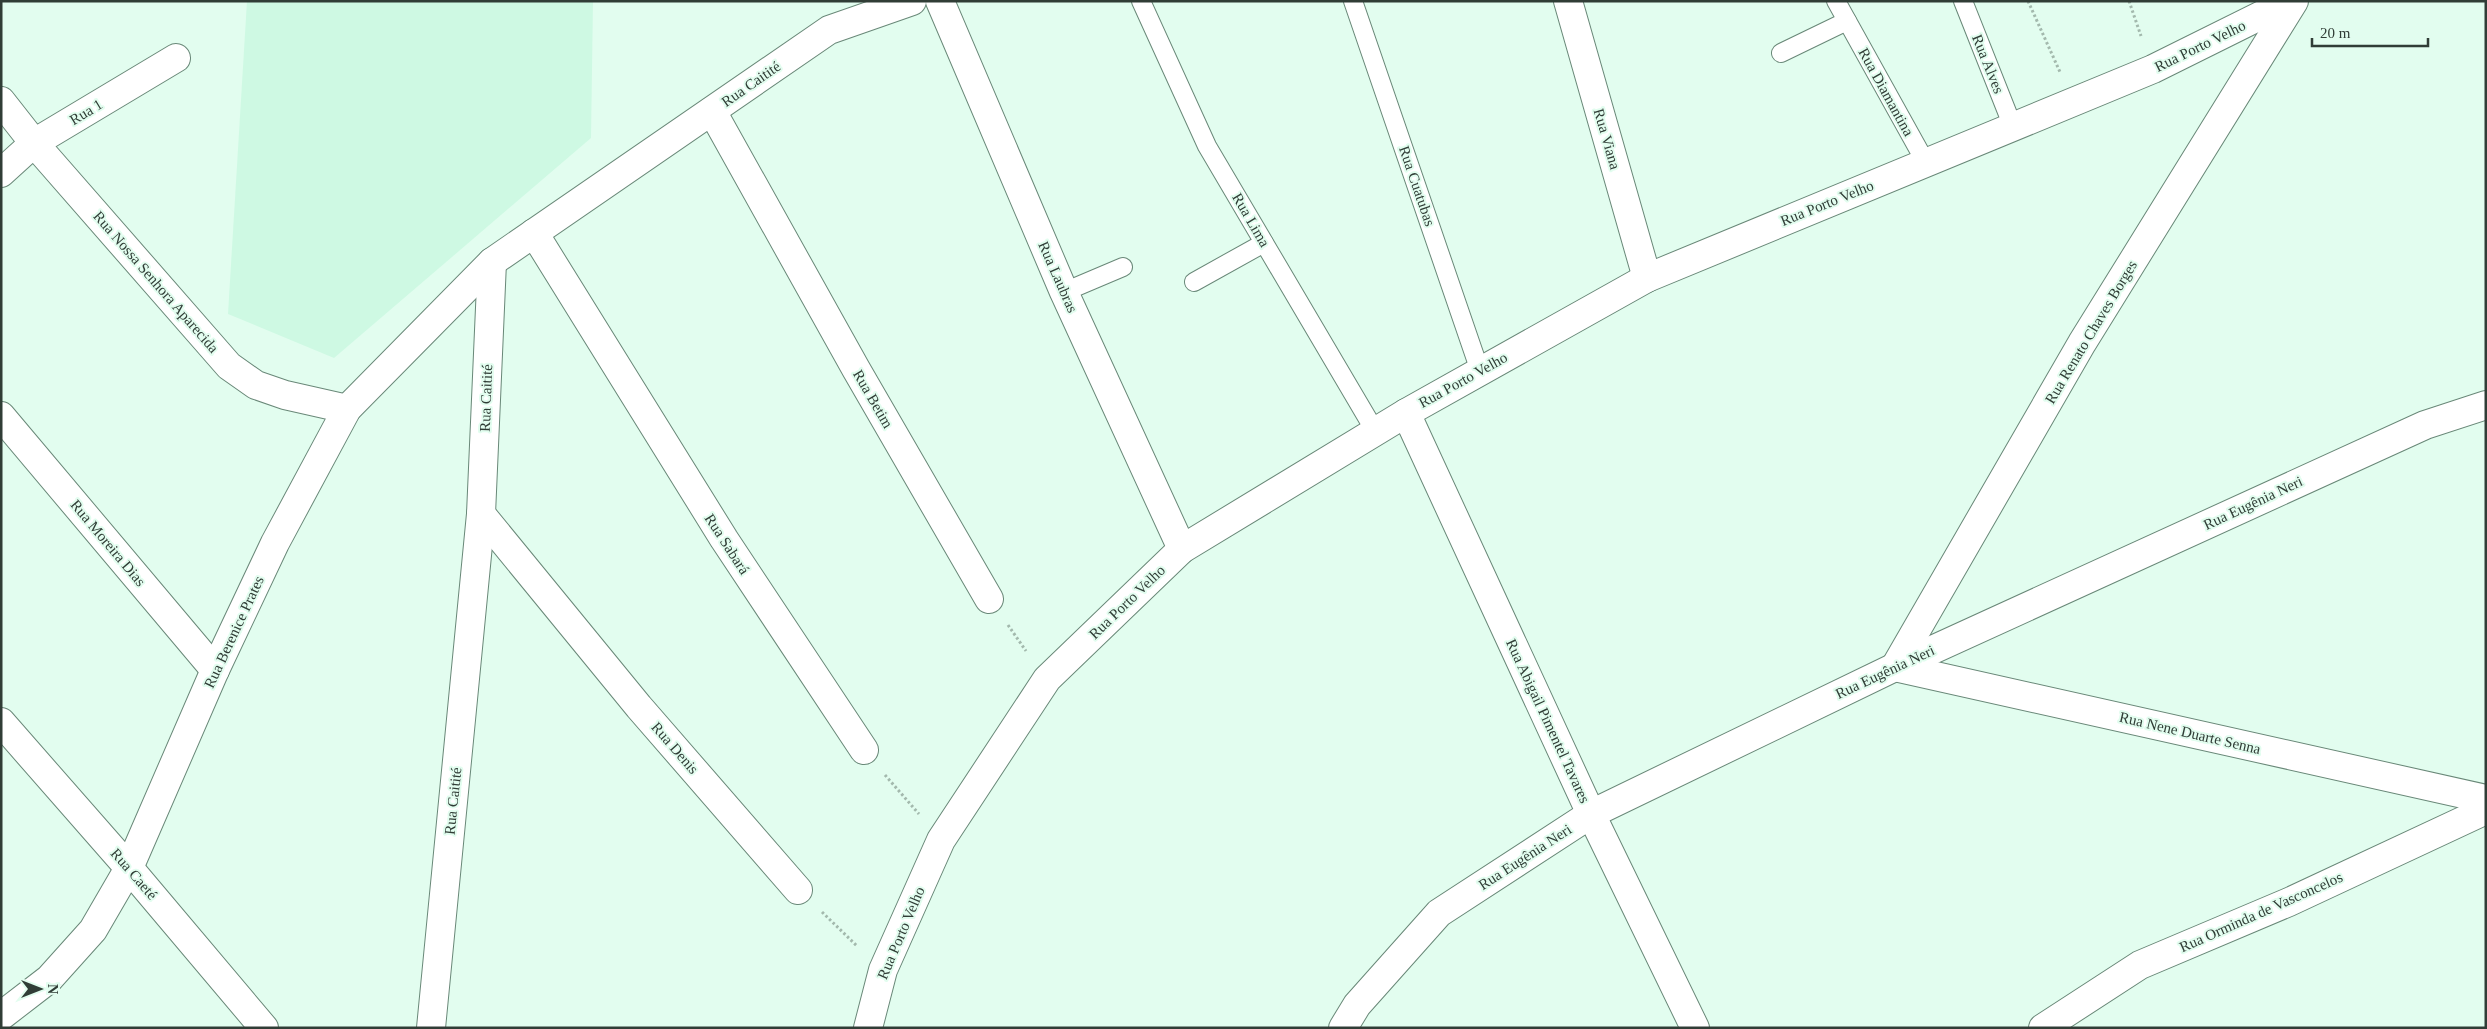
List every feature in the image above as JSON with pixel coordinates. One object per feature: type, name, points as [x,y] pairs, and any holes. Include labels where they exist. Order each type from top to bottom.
[{"type":"street","name":"Rua Caitité","points":[[431,1028],[482,514],[492,262],[828,30],[912,1]]},
{"type":"street","name":"Rua Laubras","points":[[940,1],[1064,292],[1182,549]]},
{"type":"street","name":"Rua Viana","points":[[1568,1],[1647,278]]},
{"type":"street","name":"Rua Porto Velho","points":[[868,1028],[883,970],[941,840],[1047,680],[1182,549],[1406,413],[1647,278],[2153,69],[2290,1]]},
{"type":"street","name":"Rua Renato Chaves Borges","points":[[1895,667],[2082,343],[2294,1]]},
{"type":"street","name":"Rua 1","points":[[1,173],[34,143],[176,58]]},
{"type":"street","name":"Rua Nossa Senhora Aparecida","points":[[1,101],[34,143],[229,366],[256,385],[285,395],[346,409]]},
{"type":"street","name":"Rua Betim","points":[[712,110],[856,370],[988,599]]},
{"type":"street","name":"Rua Sabará","points":[[534,233],[724,539],[864,750]]},
{"type":"street","name":"Rua Berenice Prates","points":[[1,1016],[49,978],[93,930],[129,868],[215,670],[274,543],[346,409],[492,262]]},
{"type":"street","name":"Rua Eugênia Neri","points":[[1343,1028],[1357,1005],[1439,913],[1591,814],[1895,667],[2426,425],[2486,405]]},
{"type":"street","name":"Rua Abigail Pimentel Tavares","points":[[1406,413],[1591,814],[1695,1028]]},
{"type":"street","name":"Rua Moreira Dias","points":[[1,416],[215,670]]},
{"type":"street","name":"Rua Denis","points":[[482,514],[639,707],[798,890]]},
{"type":"street","name":"Rua Nene Duarte Senna","points":[[1895,667],[2486,799]]},
{"type":"street","name":"Rua Caeté","points":[[1,722],[129,868],[264,1028]]},
{"type":"street","name":"Rua Orminda de Vasconcelos","points":[[2043,1028],[2140,965],[2289,902],[2486,810]]},
{"type":"street","points":[[1,1022],[6,1028]]},
{"type":"lane","name":"Rua Lima","points":[[1141,1],[1207,146],[1375,432]]},
{"type":"lane","name":"Rua Cuatubas","points":[[1353,1],[1480,371]]},
{"type":"lane","name":"Rua Diamantina","points":[[1836,1],[1926,163]]},
{"type":"lane","name":"Rua Alves","points":[[1963,1],[2013,127]]},
{"type":"lane","points":[[1781,53],[1847,21]]},
{"type":"lane","points":[[1194,282],[1264,243]]},
{"type":"lane","points":[[1064,292],[1124,267]]},
{"type":"path","points":[[2028,1],[2073,102]]},
{"type":"path","points":[[988,599],[1047,680]]},
{"type":"path","points":[[864,750],[941,840]]},
{"type":"path","points":[[798,890],[883,970]]},
{"type":"shaded area","points":[[247,1],[593,1],[591,138],[334,358],[228,314]]}]
